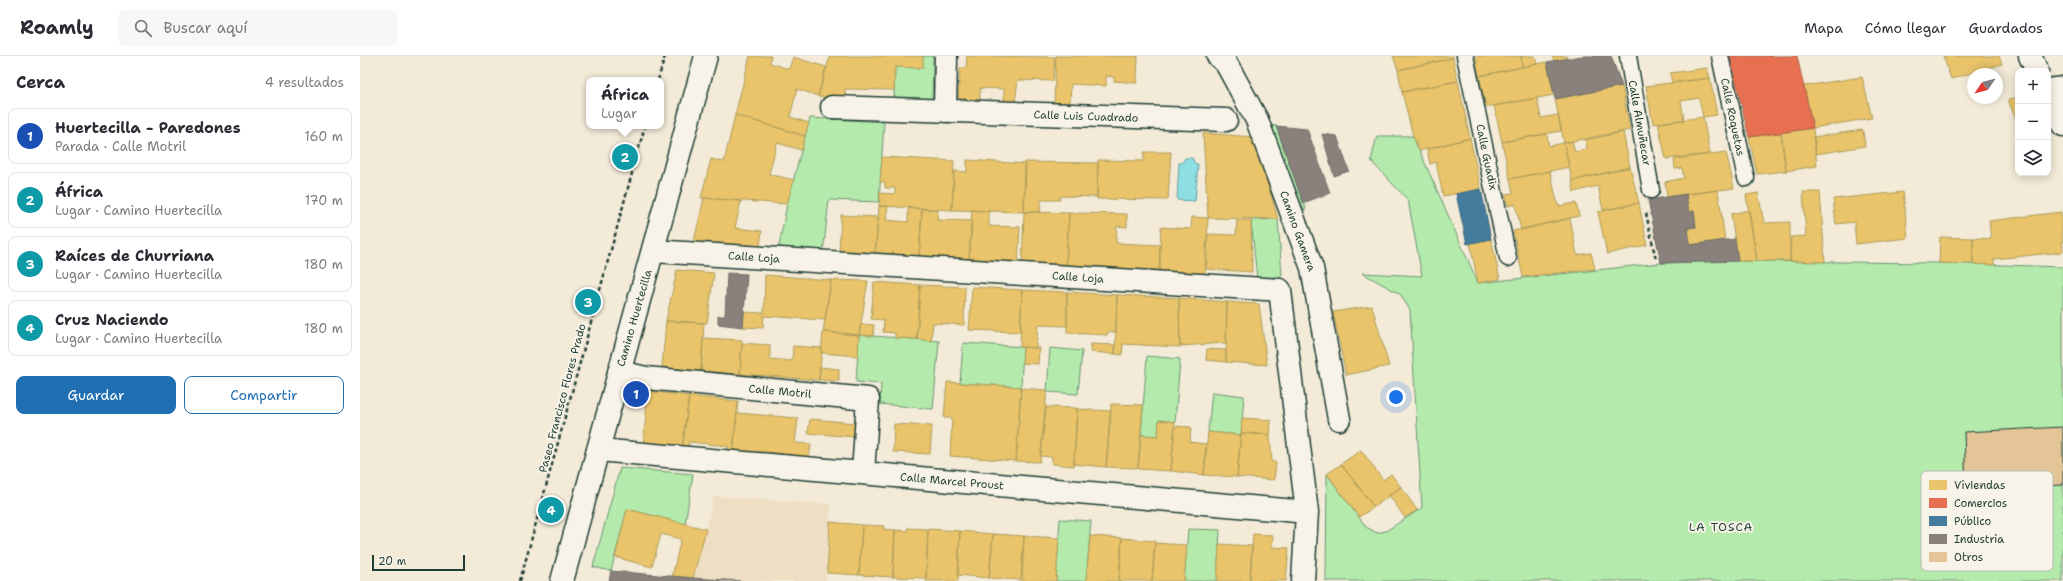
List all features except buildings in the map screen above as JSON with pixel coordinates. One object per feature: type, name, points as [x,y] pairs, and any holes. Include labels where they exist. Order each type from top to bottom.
[{"type":"street","name":"Camino Huertecilla","points":[[562,581],[706,56]]},
{"type":"street","points":[[946,56],[946,111]]},
{"type":"street","name":"Camino Gamera","points":[[1218,56],[1226,63],[1257,120],[1312,268],[1339,419]]},
{"type":"street","points":[[2030,56],[2036,68]]},
{"type":"street","points":[[2051,91],[2063,88]]},
{"type":"street","points":[[2051,99],[2063,125]]},
{"type":"street","name":"Calle Luis Cuadrado","points":[[832,108],[1226,120]]},
{"type":"street","name":"Calle Loja","points":[[653,251],[1280,290],[1307,512]]},
{"type":"street","name":"Calle Motril","points":[[619,372],[646,378],[868,399],[863,473]]},
{"type":"street","name":"Calle Marcel Proust","points":[[598,450],[1307,512]]},
{"type":"street","points":[[1303,581],[1307,512]]},
{"type":"lane","name":"Calle Guadix","points":[[1465,56],[1508,258]]},
{"type":"lane","name":"Calle Almuñecar","points":[[1628,56],[1651,190]]},
{"type":"lane","name":"Calle Roquetas","points":[[1720,56],[1746,178]]},
{"type":"path","points":[[659,77],[665,56]]},
{"type":"path","name":"Paseo Francisco Flores Prado","points":[[520,581],[644,129]]},
{"type":"path","points":[[1651,190],[1643,202],[1656,260]]},
{"type":"shaded area","points":[[714,496],[831,504],[826,581],[609,581],[611,571],[693,578]]},
{"type":"green space","points":[[923,56],[933,56],[932,100],[894,99],[895,67],[922,68]]},
{"type":"green space","points":[[810,118],[884,122],[879,202],[829,200],[823,253],[778,251],[787,204]]},
{"type":"green space","points":[[1264,124],[1276,126],[1306,209],[1302,210]]},
{"type":"green space","points":[[1377,136],[1413,136],[1478,283],[1661,263],[1738,261],[1939,263],[2063,267],[2063,581],[1326,581],[1327,474],[1366,527],[1377,533],[1386,531],[1422,508],[1410,310],[1400,294],[1362,273],[1422,276],[1408,200],[1371,161]]},
{"type":"green space","points":[[1278,219],[1282,276],[1257,279],[1251,220]]},
{"type":"green space","points":[[859,335],[939,341],[933,409],[880,404],[881,384],[856,382]]},
{"type":"green space","points":[[963,343],[1023,347],[1021,387],[960,383]]},
{"type":"green space","points":[[1050,348],[1082,351],[1078,394],[1047,392]]},
{"type":"green space","points":[[1147,356],[1180,359],[1175,422],[1159,420],[1158,436],[1141,435]]},
{"type":"green space","points":[[1212,392],[1244,396],[1241,435],[1208,432]]},
{"type":"green space","points":[[620,468],[693,474],[685,524],[627,509],[611,571],[593,567]]},
{"type":"green space","points":[[1060,519],[1091,521],[1086,581],[1056,581]]},
{"type":"green space","points":[[1188,529],[1220,530],[1217,581],[1184,581]]},
{"type":"water","points":[[1185,158],[1192,158],[1195,164],[1198,164],[1195,201],[1177,200],[1179,163],[1182,163]]},
{"type":"place","name":"África","points":[[625,157]]},
{"type":"place","name":"Raíces de Churriana","points":[[588,302]]},
{"type":"place","name":"Huertecilla - Paredones","points":[[636,394]]},
{"type":"place","name":"Cruz Naciendo","points":[[551,510]]},
{"type":"district","name":"LA TOSCA","points":[[1721,527]]}]
